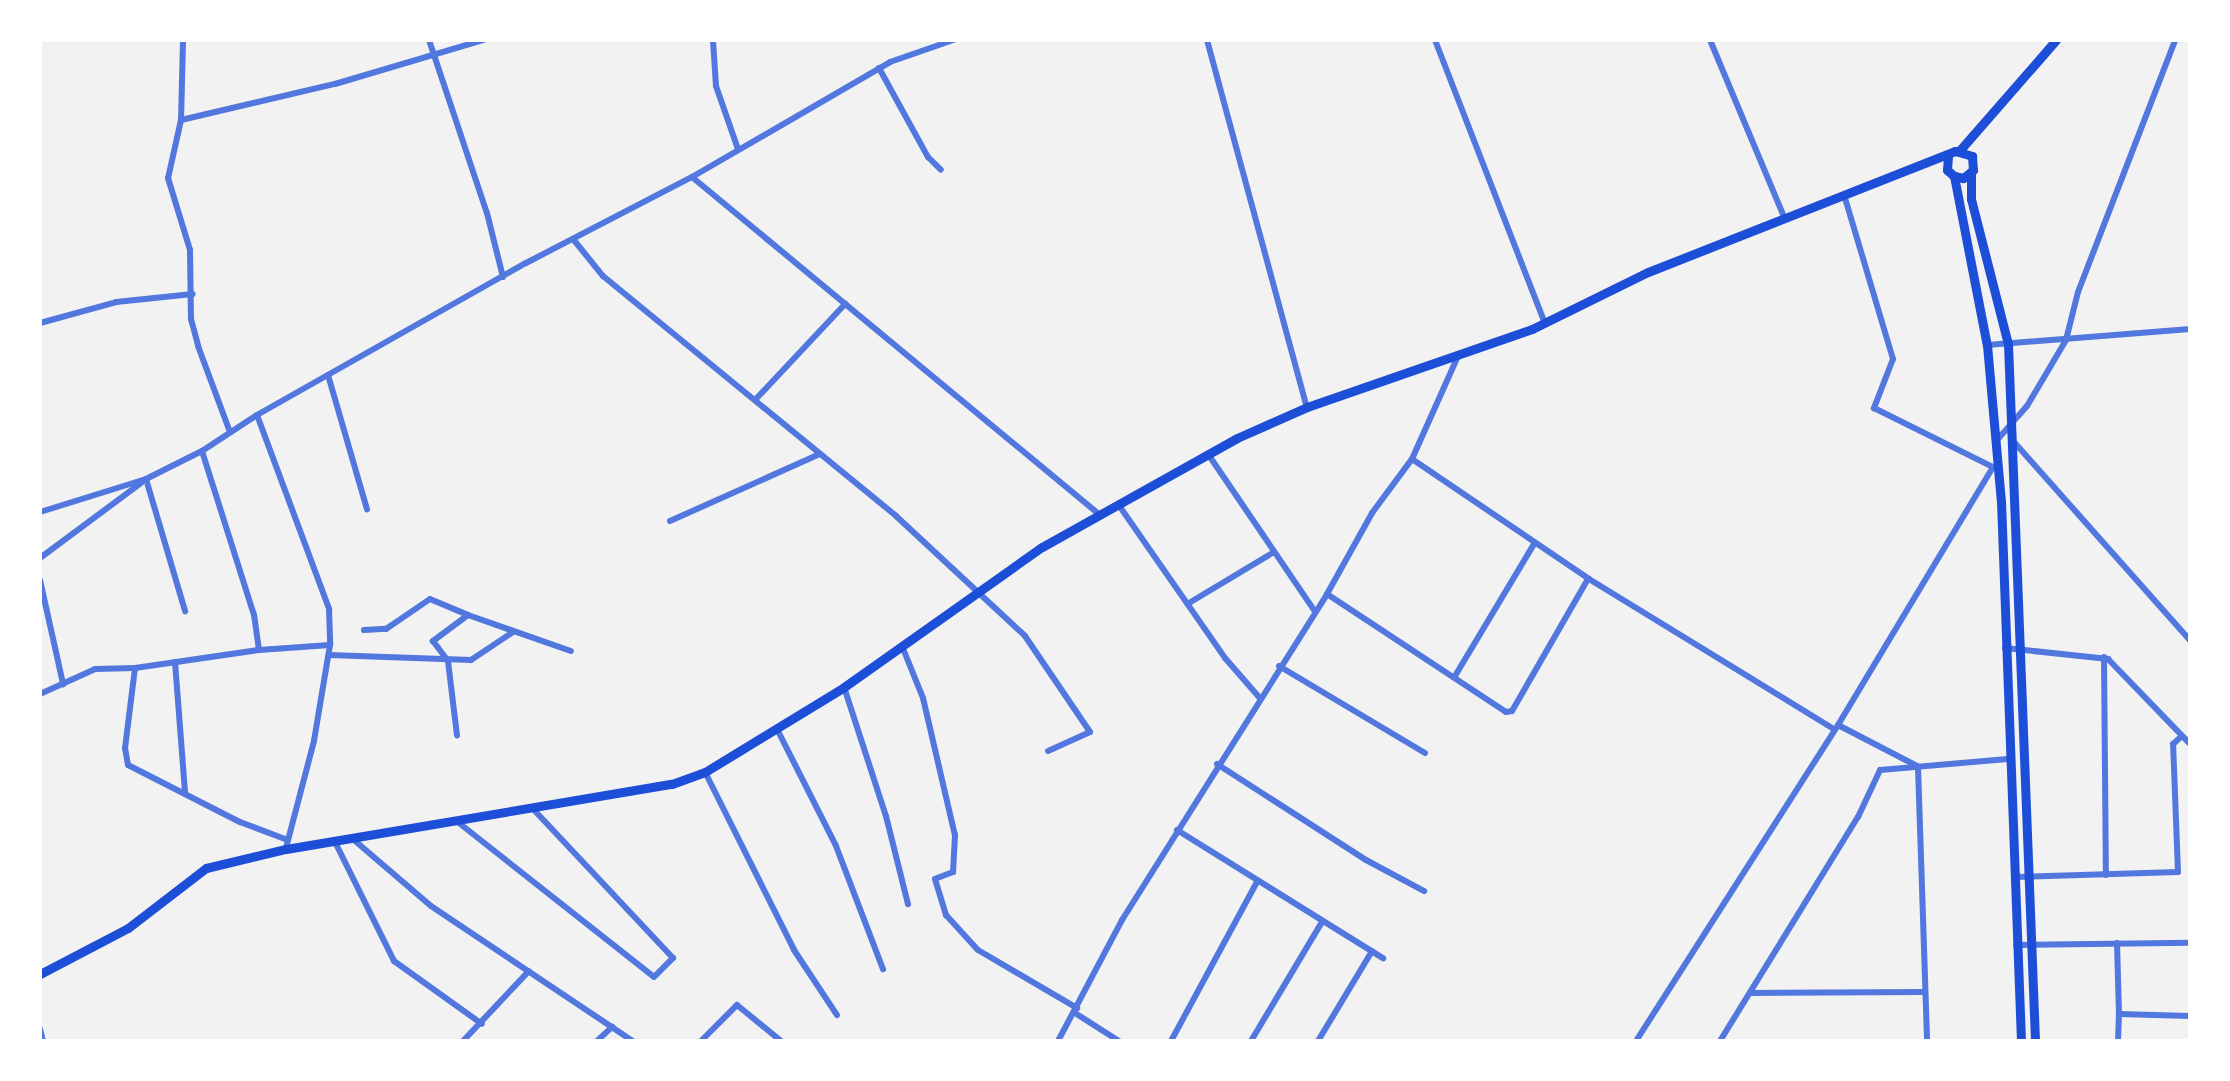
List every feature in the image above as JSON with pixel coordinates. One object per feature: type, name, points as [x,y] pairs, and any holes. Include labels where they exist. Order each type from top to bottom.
[{"type":"main road","points":[[40,974],[128,928],[206,868],[287,844],[336,844],[459,823],[672,784],[705,772],[844,687],[1042,547],[1208,454],[1307,408],[1458,356],[1544,322],[1648,272],[1960,150],[2056,40]]},
{"type":"main road","points":[[1960,150],[1974,160],[1971,199],[2008,344],[2035,1041]]},
{"type":"main road","points":[[1948,156],[1946,165],[1954,176],[1987,345],[1996,441],[2021,1041]]},
{"type":"main road","points":[[1954,176],[1971,174]]},
{"type":"street","points":[[183,40],[182,120],[168,178],[190,250],[191,319],[230,432]]},
{"type":"street","points":[[429,40],[487,213],[503,276]]},
{"type":"street","points":[[182,120],[484,40]]},
{"type":"street","points":[[713,40],[716,86],[738,149]]},
{"type":"street","points":[[40,512],[146,479],[202,451],[256,415],[503,276],[692,176],[878,68],[905,54],[953,40]]},
{"type":"street","points":[[1208,40],[1307,408]]},
{"type":"street","points":[[1435,40],[1544,322]]},
{"type":"street","points":[[1710,40],[1786,220]]},
{"type":"street","points":[[1996,441],[2012,425],[2066,340],[2078,292],[2175,40]]},
{"type":"street","points":[[878,68],[928,157],[941,170]]},
{"type":"street","points":[[692,176],[1101,516]]},
{"type":"street","points":[[1636,1041],[1995,468],[1874,408],[1893,359],[1845,198]]},
{"type":"street","points":[[574,238],[603,276],[821,454],[980,591],[1025,636],[1090,732],[1048,751]]},
{"type":"street","points":[[40,324],[116,302],[192,294]]},
{"type":"street","points":[[754,400],[845,304]]},
{"type":"street","points":[[1987,345],[2190,329]]},
{"type":"street","points":[[1058,1041],[1122,920],[1278,666],[1327,594],[1372,513],[1412,459],[1458,356]]},
{"type":"street","points":[[328,375],[367,509]]},
{"type":"street","points":[[135,668],[125,748],[128,766],[287,844],[314,742],[329,654],[329,609],[256,415]]},
{"type":"street","points":[[2014,442],[2190,640]]},
{"type":"street","points":[[202,451],[254,614],[259,650]]},
{"type":"street","points":[[670,521],[821,454]]},
{"type":"street","points":[[1208,454],[1314,610]]},
{"type":"street","points":[[1412,459],[1588,579],[1836,727],[1918,767]]},
{"type":"street","points":[[40,558],[146,479]]},
{"type":"street","points":[[146,479],[185,611]]},
{"type":"street","points":[[1118,504],[1259,697]]},
{"type":"street","points":[[1454,676],[1534,544]]},
{"type":"street","points":[[1188,603],[1274,552]]},
{"type":"street","points":[[1327,594],[1506,712],[1512,710],[1588,579]]},
{"type":"street","points":[[40,580],[63,684]]},
{"type":"street","points":[[364,630],[386,629],[430,599],[571,651]]},
{"type":"street","points":[[457,735],[448,661],[433,641],[468,615]]},
{"type":"street","points":[[329,654],[471,660],[512,632]]},
{"type":"street","points":[[40,694],[95,670],[330,644]]},
{"type":"street","points":[[902,646],[923,698],[954,835],[953,872],[935,879],[946,916],[978,950],[1119,1041]]},
{"type":"street","points":[[2004,648],[2104,657],[2190,744]]},
{"type":"street","points":[[2104,657],[2106,875]]},
{"type":"street","points":[[175,662],[185,794]]},
{"type":"street","points":[[1278,666],[1425,753]]},
{"type":"street","points":[[844,687],[908,904]]},
{"type":"street","points":[[776,729],[836,846],[883,969]]},
{"type":"street","points":[[2014,877],[2178,872],[2173,744],[2182,736]]},
{"type":"street","points":[[1720,1041],[1858,818],[1880,770],[2008,758]]},
{"type":"street","points":[[1217,764],[1366,860],[1424,891]]},
{"type":"street","points":[[1918,767],[1927,1041]]},
{"type":"street","points":[[705,772],[794,950],[837,1016]]},
{"type":"street","points":[[459,823],[654,977],[672,958],[533,809]]},
{"type":"street","points":[[1177,830],[1384,958]]},
{"type":"street","points":[[354,840],[431,906],[633,1041]]},
{"type":"street","points":[[336,844],[394,961],[482,1024]]},
{"type":"street","points":[[1171,1041],[1257,882]]},
{"type":"street","points":[[1251,1041],[1322,922]]},
{"type":"street","points":[[2117,944],[2118,1041]]},
{"type":"street","points":[[2016,945],[2190,944]]},
{"type":"street","points":[[1318,1041],[1372,951]]},
{"type":"street","points":[[463,1041],[528,972]]},
{"type":"street","points":[[1749,993],[1924,992]]},
{"type":"street","points":[[701,1041],[737,1005],[781,1041]]},
{"type":"street","points":[[2119,1014],[2190,1016]]},
{"type":"street","points":[[597,1041],[612,1027]]},
{"type":"street","points":[[40,1029],[42,1041]]}]
